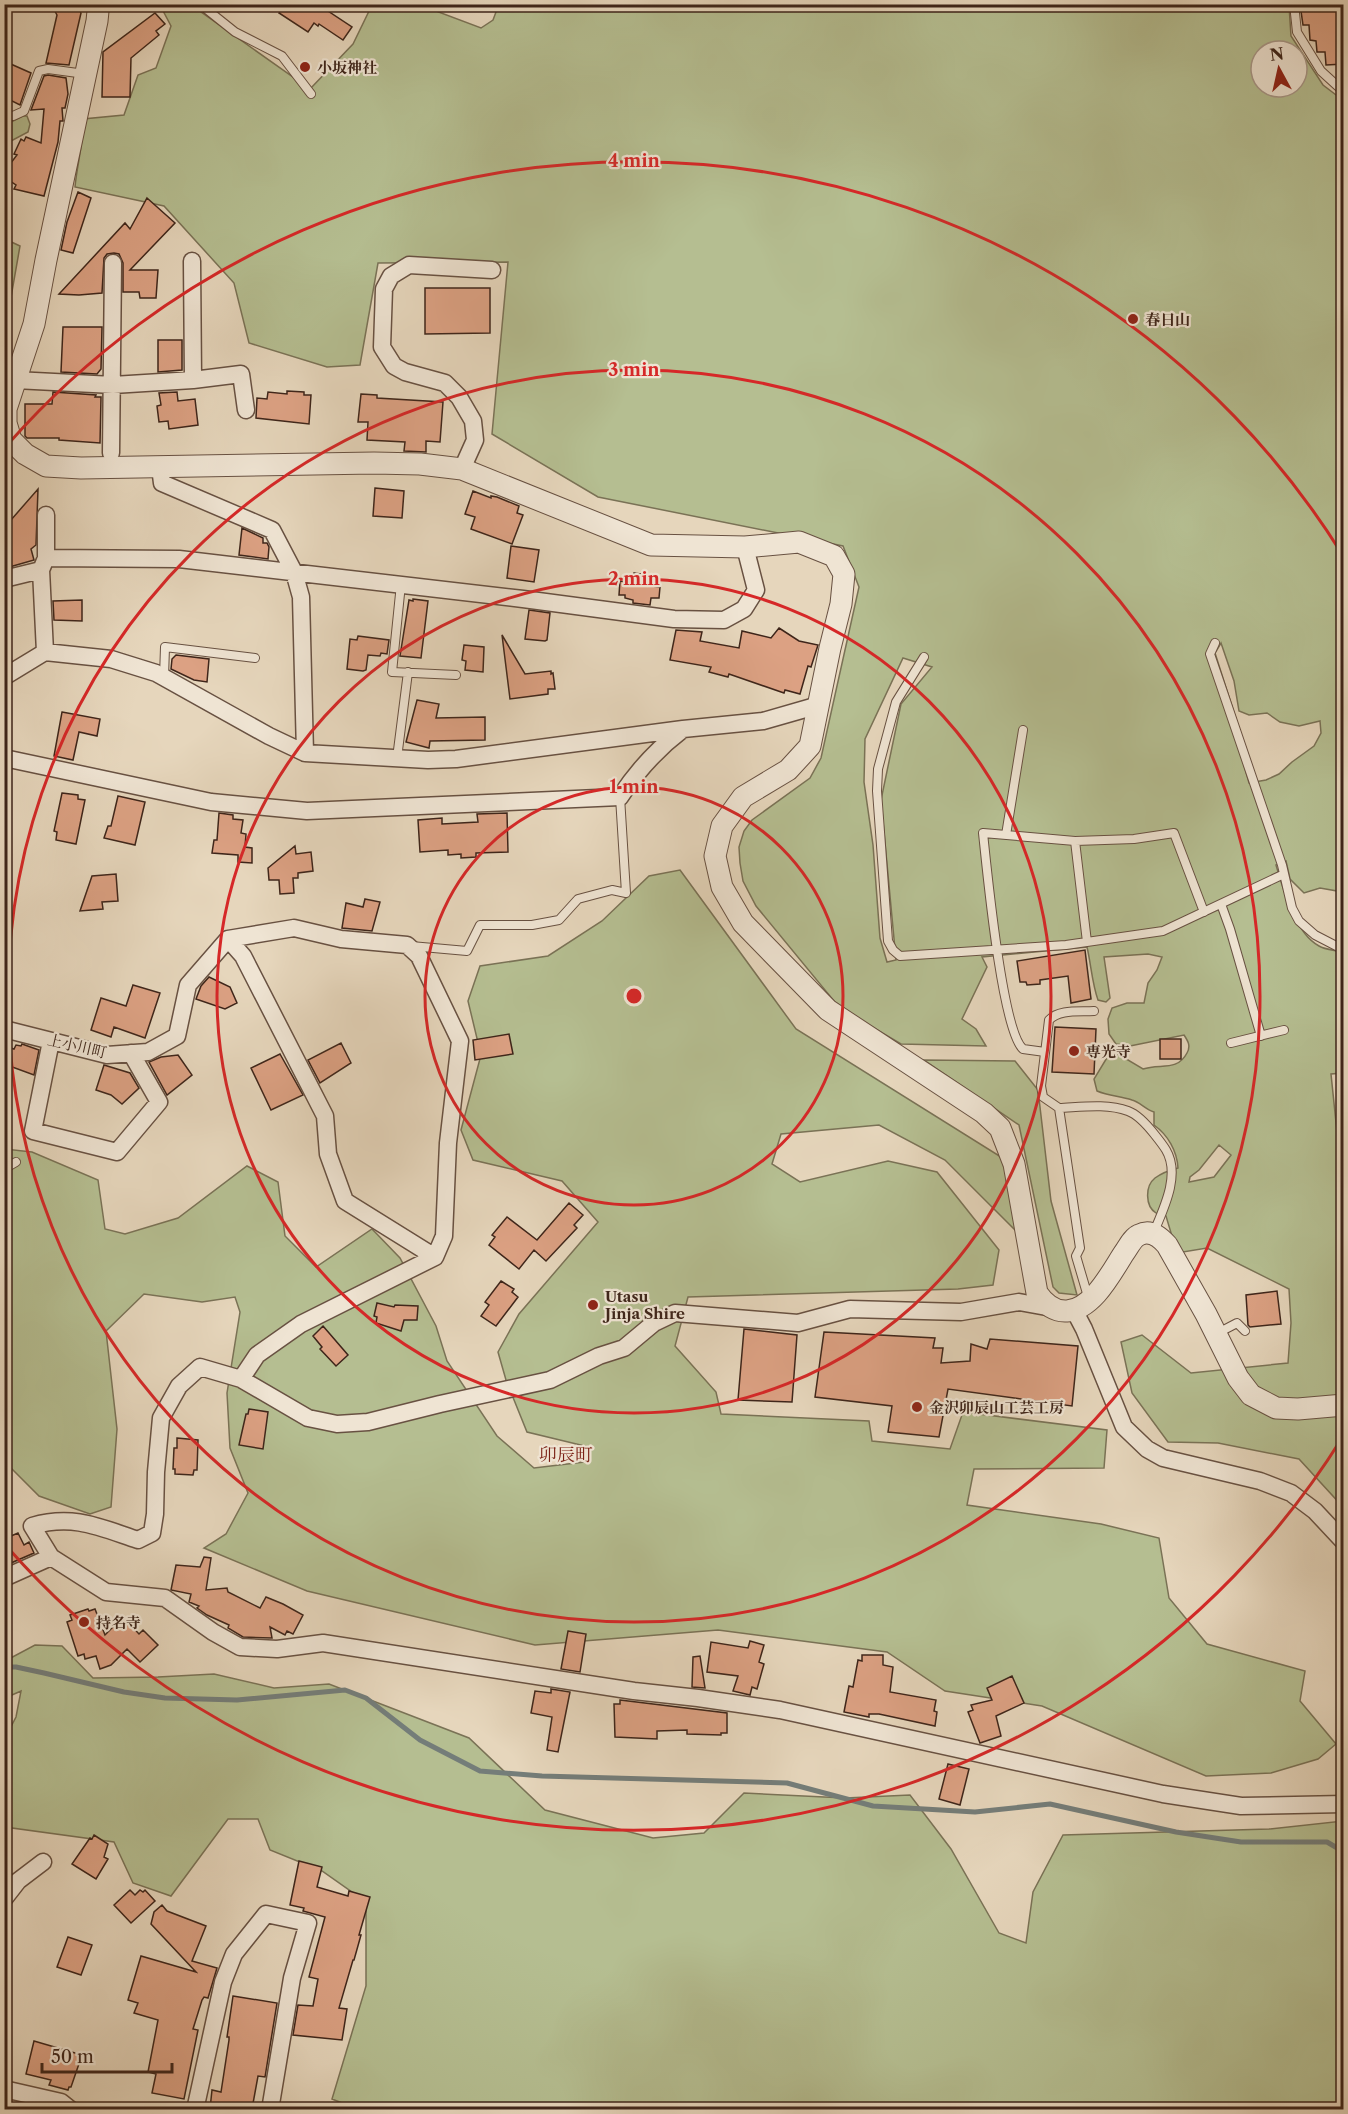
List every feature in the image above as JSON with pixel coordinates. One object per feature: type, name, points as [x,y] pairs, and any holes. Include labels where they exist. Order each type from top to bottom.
[{"type":"street","points":[[96,4],[97,21],[34,324],[6,409],[5,423],[11,440],[25,453],[46,466],[81,468],[374,463],[420,464],[462,469],[651,545],[745,547],[799,542],[834,556],[844,574],[841,604],[810,746],[788,770],[743,797],[722,826],[715,856],[722,887],[743,923],[828,1010],[984,1113],[1000,1128],[1014,1164],[1036,1293],[1052,1308]]},
{"type":"street","points":[[192,261],[193,380]]},
{"type":"street","points":[[111,453],[113,263]]},
{"type":"street","points":[[462,469],[475,440],[473,421],[459,397],[445,383],[405,372],[394,366],[382,347],[384,289],[391,276],[409,265],[492,270]]},
{"type":"street","points":[[15,380],[113,385],[193,380],[241,374],[246,411]]},
{"type":"street","points":[[160,467],[162,483],[272,530],[294,572],[301,597],[305,753]]},
{"type":"street","points":[[45,652],[46,515]]},
{"type":"street","points":[[4,579],[44,564],[179,559],[401,584],[674,619],[724,620],[744,609],[756,590],[745,547]]},
{"type":"street","points":[[4,677],[45,652],[111,659],[156,673],[269,736],[305,753],[428,760],[456,759],[683,729],[763,721],[819,705]]},
{"type":"street","points":[[4,760],[9,759],[211,802],[307,810],[620,797],[636,772],[666,742],[683,729]]},
{"type":"street","points":[[228,939],[294,928],[341,939],[407,945],[419,956],[460,1041],[448,1143],[444,1236],[435,1257],[301,1324],[257,1355],[241,1380]]},
{"type":"street","points":[[228,939],[243,956],[325,1116],[328,1154],[345,1201],[435,1257]]},
{"type":"street","name":"上小川町","points":[[4,1029],[107,1055],[148,1052],[177,1036],[188,985],[228,939]]},
{"type":"street","points":[[51,1041],[33,1131],[117,1152],[159,1102],[131,1053]]},
{"type":"street","points":[[1344,1405],[1298,1409],[1276,1408],[1251,1395],[1238,1378],[1167,1245],[1159,1236],[1138,1235],[1107,1280],[1081,1305],[1062,1311],[1019,1302],[961,1312],[850,1310],[798,1323],[675,1313],[654,1323],[624,1348],[599,1356],[550,1380],[368,1422],[337,1424],[308,1418],[241,1380],[200,1366],[179,1386],[161,1418],[152,1533],[138,1540],[81,1521],[52,1520],[32,1526],[51,1557],[106,1592],[165,1598],[213,1632],[240,1647],[277,1648],[323,1643],[634,1691],[780,1710],[1130,1787],[1241,1806],[1344,1804]]},
{"type":"street","points":[[1081,1305],[1084,1329],[1124,1427],[1147,1449],[1163,1458],[1260,1481],[1291,1493],[1315,1511],[1344,1542]]},
{"type":"street","points":[[4,1578],[51,1557]]},
{"type":"street","points":[[4,1899],[18,1881],[43,1862]]},
{"type":"street","points":[[195,2109],[223,1982],[234,1954],[266,1914],[308,1923],[292,1978],[270,2109]]},
{"type":"street","points":[[4,2089],[61,2102],[72,2109]]},
{"type":"lane","points":[[200,4],[235,32],[282,56],[311,94]]},
{"type":"lane","points":[[1294,4],[1297,32],[1320,71],[1344,92]]},
{"type":"lane","points":[[4,114],[13,116],[24,111],[39,71],[48,69],[85,74]]},
{"type":"lane","points":[[401,584],[392,672],[456,675]]},
{"type":"lane","points":[[1215,643],[1210,654],[1284,874],[1292,908],[1299,921],[1315,935],[1344,950]]},
{"type":"lane","points":[[164,677],[165,647],[255,658]]},
{"type":"lane","points":[[924,657],[896,702],[878,769],[877,792],[888,940],[893,950],[900,956],[1087,942],[1163,931],[1284,874]]},
{"type":"lane","points":[[397,758],[408,672]]},
{"type":"lane","points":[[1006,835],[1023,730]]},
{"type":"lane","points":[[407,945],[467,951],[480,925],[532,925],[559,920],[578,899],[612,890],[626,893],[620,797]]},
{"type":"lane","points":[[1045,1052],[1023,1049],[1014,1036],[997,950],[983,833],[1075,841],[1134,839],[1174,833],[1204,912]]},
{"type":"lane","points":[[1075,841],[1087,942]]},
{"type":"lane","points":[[1221,904],[1260,1036]]},
{"type":"lane","points":[[1094,1011],[1061,1013],[1049,1020],[1041,1086],[1043,1097],[1059,1108],[1104,1107],[1130,1111],[1146,1124],[1167,1151],[1171,1180],[1166,1201],[1152,1234]]},
{"type":"lane","points":[[1231,1043],[1284,1030]]},
{"type":"lane","points":[[1059,1108],[1080,1248],[1076,1256],[1081,1305]]},
{"type":"lane","points":[[4,1169],[16,1162]]},
{"type":"lane","points":[[1216,1334],[1237,1323],[1245,1331]]},
{"type":"green space","points":[[499,4],[1289,5],[1293,39],[1249,39],[1249,99],[1309,99],[1309,64],[1323,85],[1344,101],[1343,892],[1320,888],[1304,893],[1290,879],[1286,861],[1276,865],[1291,910],[1303,931],[1323,948],[1337,951],[1343,946],[1343,1073],[1331,1074],[1338,1142],[1344,1144],[1343,1507],[1299,1459],[1218,1443],[1168,1442],[1132,1393],[1121,1342],[1142,1335],[1191,1373],[1288,1363],[1291,1323],[1289,1289],[1207,1248],[1177,1253],[1166,1216],[1152,1210],[1148,1201],[1149,1186],[1155,1178],[1178,1168],[1171,1144],[1154,1125],[1154,1112],[1135,1101],[1097,1091],[1094,1079],[1108,1056],[1118,1054],[1143,1069],[1173,1065],[1183,1059],[1187,1053],[1189,1048],[1184,1035],[1130,1046],[1116,1044],[1109,1034],[1108,1019],[1112,1008],[1127,1003],[1144,1003],[1148,983],[1162,957],[1148,954],[1104,957],[1110,998],[1106,1002],[1098,1000],[1087,947],[982,957],[987,967],[962,1019],[976,1029],[986,1046],[901,1044],[834,1001],[756,906],[743,881],[739,847],[744,831],[752,820],[810,778],[821,758],[859,587],[843,546],[598,497],[492,434],[508,262],[378,263],[360,365],[327,367],[249,343],[234,283],[164,206],[75,187],[83,119],[124,115],[138,75],[156,68],[171,26],[160,5],[191,5],[310,89],[353,44],[372,5],[420,5],[481,28],[493,20]],"holes":[[[1221,643],[1234,681],[1239,711],[1249,715],[1267,713],[1280,722],[1299,726],[1320,721],[1321,733],[1314,746],[1279,774],[1266,780],[1249,783],[1239,747],[1244,744],[1215,653]],[[903,658],[932,667],[901,704],[881,800],[896,960],[887,962],[880,938],[873,845],[864,782],[865,739]],[[1219,1145],[1231,1155],[1214,1177],[1189,1182],[1190,1177],[1199,1170]]]},
{"type":"green space","points":[[27,116],[30,124],[28,132],[9,142],[5,162],[5,125]]},
{"type":"green space","points":[[5,239],[20,246],[5,321]]},
{"type":"green space","points":[[680,870],[796,1029],[1009,1162],[1016,1231],[945,1160],[879,1125],[781,1134],[772,1164],[800,1182],[888,1161],[937,1172],[999,1250],[993,1285],[958,1289],[688,1297],[675,1346],[716,1392],[721,1414],[869,1421],[872,1441],[950,1449],[963,1412],[1107,1430],[1104,1468],[974,1469],[967,1505],[1101,1524],[1159,1538],[1169,1598],[1207,1644],[1305,1671],[1300,1701],[1336,1744],[1318,1759],[1271,1773],[1206,1776],[1042,1706],[945,1691],[887,1652],[718,1630],[535,1645],[307,1591],[204,1548],[226,1534],[248,1493],[230,1448],[227,1393],[240,1312],[235,1297],[202,1302],[144,1294],[106,1331],[117,1429],[111,1507],[90,1514],[39,1496],[5,1462],[9,1396],[5,1396],[5,1149],[32,1152],[98,1180],[105,1229],[125,1234],[178,1218],[247,1166],[278,1182],[285,1236],[316,1267],[372,1229],[400,1258],[436,1326],[447,1361],[497,1436],[534,1468],[584,1462],[589,1447],[527,1432],[506,1380],[498,1352],[519,1314],[598,1222],[562,1181],[473,1160],[461,1130],[481,1055],[468,1001],[480,966],[548,956],[602,921],[649,876]]},
{"type":"green space","points":[[924,1060],[1015,1061],[1038,1090],[1051,1201],[1077,1295],[1059,1293],[1053,1287],[1019,1125]]},
{"type":"green space","points":[[35,1645],[62,1646],[93,1678],[214,1674],[274,1688],[329,1684],[469,1738],[545,1810],[653,1838],[704,1833],[744,1793],[845,1798],[910,1795],[951,1849],[999,1933],[1026,1943],[1033,1892],[1063,1835],[1269,1829],[1343,1821],[1343,2109],[357,2109],[332,2099],[366,1986],[366,1902],[322,1871],[270,1850],[258,1819],[228,1819],[171,1896],[133,1883],[114,1842],[5,1827],[4,1740],[16,1717],[21,1691],[5,1698],[5,1661]]},
{"type":"building","points":[[51,4],[76,4],[81,13],[69,65],[46,63],[57,15]]},
{"type":"building","points":[[285,4],[332,4],[328,11],[352,27],[343,40],[319,24],[318,26],[314,23],[308,32],[279,13]]},
{"type":"building","points":[[1300,4],[1344,4],[1344,64],[1326,65],[1325,52],[1317,52],[1316,41],[1310,40],[1309,25],[1303,25]]},
{"type":"building","points":[[155,13],[165,24],[156,31],[159,35],[131,58],[130,97],[102,97],[103,52]]},
{"type":"building","points":[[4,61],[31,73],[20,105],[4,97]]},
{"type":"building","points":[[44,76],[66,78],[68,94],[65,108],[62,108],[63,121],[60,121],[58,142],[44,196],[14,189],[16,185],[4,177],[4,172],[17,155],[14,154],[21,139],[24,141],[26,137],[41,143],[44,109],[31,110]]},
{"type":"building","points":[[78,192],[91,198],[73,253],[61,250],[67,222]]},
{"type":"building","points":[[147,198],[175,223],[130,270],[158,270],[156,298],[140,298],[139,292],[123,292],[123,263],[119,254],[114,253],[107,254],[104,258],[102,293],[59,294],[125,223],[130,229]]},
{"type":"building","points":[[425,288],[490,288],[490,333],[425,334]]},
{"type":"building","points":[[63,327],[102,327],[101,369],[97,374],[61,372]]},
{"type":"building","points":[[158,340],[182,340],[182,370],[158,372]]},
{"type":"building","points":[[287,391],[304,392],[304,395],[311,395],[309,424],[256,418],[257,398],[267,399],[268,392],[287,394]]},
{"type":"building","points":[[53,392],[101,397],[100,443],[59,440],[59,438],[27,438],[25,436],[25,404],[52,404]]},
{"type":"building","points":[[177,392],[178,401],[195,399],[198,425],[169,429],[168,421],[159,422],[157,406],[161,405],[159,393]]},
{"type":"building","points":[[361,394],[377,395],[377,398],[443,402],[440,442],[426,441],[426,452],[404,451],[405,442],[367,440],[368,422],[358,422]]},
{"type":"building","points":[[375,488],[404,491],[402,518],[373,516]]},
{"type":"building","points":[[38,489],[36,545],[31,549],[34,560],[6,568],[4,528]]},
{"type":"building","points":[[473,491],[519,506],[517,513],[523,515],[512,544],[471,529],[475,517],[465,514]]},
{"type":"building","points":[[242,528],[263,538],[263,543],[267,543],[269,547],[268,559],[239,555]]},
{"type":"building","points":[[511,546],[539,550],[534,582],[507,578]]},
{"type":"building","points":[[634,573],[653,576],[652,586],[660,587],[659,598],[651,598],[650,605],[633,603],[633,600],[625,598],[625,595],[619,595],[620,581],[633,583]]},
{"type":"building","points":[[413,599],[428,601],[421,658],[400,656],[409,600],[413,601]]},
{"type":"building","points":[[82,600],[82,621],[54,620],[53,601]]},
{"type":"building","points":[[529,610],[550,613],[547,640],[525,639]]},
{"type":"building","points":[[779,628],[799,641],[818,645],[811,667],[808,666],[800,694],[785,690],[784,693],[729,674],[728,677],[709,672],[711,667],[670,660],[676,630],[702,632],[700,641],[739,648],[742,631],[771,638]]},
{"type":"building","points":[[502,635],[525,674],[551,671],[555,689],[548,689],[548,694],[510,699]]},
{"type":"building","points":[[358,636],[389,640],[387,654],[368,655],[366,670],[363,671],[347,669],[350,639],[357,640]]},
{"type":"building","points":[[464,645],[484,647],[483,672],[465,670],[466,661],[462,660]]},
{"type":"building","points":[[176,655],[209,659],[207,682],[194,680],[171,669],[172,659]]},
{"type":"building","points":[[417,700],[439,704],[436,718],[485,717],[485,740],[430,741],[429,748],[406,742]]},
{"type":"building","points":[[62,712],[100,719],[97,736],[79,732],[73,760],[54,756]]},
{"type":"building","points":[[62,793],[78,795],[78,799],[85,800],[76,844],[56,840],[57,832],[54,831]]},
{"type":"building","points":[[118,796],[145,802],[135,845],[104,838],[108,826],[111,826]]},
{"type":"building","points":[[219,813],[233,815],[233,819],[243,820],[241,833],[246,834],[245,847],[252,848],[252,863],[238,862],[238,855],[212,853],[214,840],[217,840]]},
{"type":"building","points":[[507,813],[508,852],[476,853],[476,857],[461,858],[461,854],[448,855],[448,850],[420,852],[418,820],[442,818],[442,824],[478,822],[477,814]]},
{"type":"building","points":[[295,846],[296,854],[311,852],[313,871],[298,873],[298,878],[293,878],[294,893],[280,894],[279,880],[269,880],[268,868]]},
{"type":"building","points":[[116,874],[118,901],[102,902],[103,909],[80,911],[92,876]]},
{"type":"building","points":[[365,899],[380,902],[372,931],[342,928],[346,903],[363,907]]},
{"type":"building","points":[[1085,950],[1091,999],[1071,1003],[1068,976],[1040,980],[1040,984],[1027,985],[1026,982],[1020,982],[1017,961]]},
{"type":"building","points":[[209,977],[230,987],[237,1003],[225,1009],[196,999],[201,986]]},
{"type":"building","points":[[133,985],[160,993],[145,1038],[114,1027],[111,1037],[91,1030],[101,998],[126,1006]]},
{"type":"building","name":"専光寺","points":[[1055,1027],[1096,1029],[1094,1074],[1052,1072]]},
{"type":"building","points":[[509,1034],[513,1054],[475,1060],[473,1040]]},
{"type":"building","points":[[1160,1039],[1181,1039],[1181,1059],[1160,1059]]},
{"type":"building","points":[[341,1043],[351,1063],[320,1083],[308,1060]]},
{"type":"building","points":[[22,1044],[39,1050],[34,1075],[4,1064],[4,1046],[14,1049],[16,1045],[21,1046]]},
{"type":"building","points":[[280,1054],[303,1095],[271,1110],[251,1068]]},
{"type":"building","points":[[178,1055],[192,1075],[167,1095],[149,1062],[161,1057]]},
{"type":"building","points":[[104,1065],[130,1073],[139,1088],[122,1104],[111,1095],[96,1090]]},
{"type":"building","points":[[569,1203],[583,1215],[574,1225],[577,1228],[546,1261],[534,1250],[519,1269],[489,1245],[495,1237],[492,1235],[507,1217],[537,1240]]},
{"type":"building","points":[[501,1281],[514,1289],[512,1292],[518,1297],[496,1326],[481,1316],[489,1305],[485,1302]]},
{"type":"building","points":[[1277,1291],[1281,1324],[1250,1327],[1246,1295]]},
{"type":"building","points":[[377,1303],[394,1307],[395,1305],[418,1306],[417,1320],[404,1320],[401,1331],[376,1323],[377,1317],[374,1316]]},
{"type":"building","points":[[323,1326],[348,1355],[336,1366],[320,1349],[322,1347],[313,1336]]},
{"type":"building","points":[[744,1329],[797,1335],[792,1402],[738,1400]]},
{"type":"building","points":[[824,1332],[935,1338],[933,1348],[943,1348],[941,1363],[970,1361],[971,1344],[987,1349],[990,1339],[1078,1346],[1072,1406],[948,1389],[939,1437],[888,1432],[892,1406],[815,1397]]},
{"type":"building","points":[[249,1409],[268,1412],[263,1449],[239,1445]]},
{"type":"building","points":[[177,1438],[198,1440],[197,1470],[194,1470],[193,1475],[175,1474],[175,1469],[173,1469],[174,1448],[177,1448]]},
{"type":"building","points":[[18,1533],[24,1545],[29,1542],[34,1553],[4,1566],[4,1539]]},
{"type":"building","points":[[204,1557],[211,1558],[206,1590],[227,1588],[228,1592],[260,1608],[266,1597],[283,1604],[303,1615],[293,1634],[287,1631],[285,1635],[270,1627],[272,1638],[243,1637],[228,1628],[229,1625],[207,1615],[197,1608],[199,1606],[189,1602],[191,1594],[171,1590],[176,1565],[200,1567]]},
{"type":"building","points":[[88,1609],[89,1611],[95,1609],[105,1635],[123,1617],[139,1634],[143,1630],[158,1645],[140,1662],[127,1649],[111,1665],[100,1669],[96,1656],[85,1659],[84,1654],[78,1656],[67,1622],[72,1620],[70,1615]]},
{"type":"building","points":[[568,1631],[586,1634],[580,1672],[561,1669]]},
{"type":"building","points":[[750,1641],[764,1645],[759,1662],[764,1664],[757,1689],[752,1687],[750,1695],[733,1691],[738,1676],[707,1672],[711,1642],[748,1648]]},
{"type":"building","points":[[862,1655],[883,1655],[883,1665],[893,1667],[890,1692],[936,1700],[935,1726],[879,1714],[869,1714],[869,1717],[844,1712],[849,1686],[853,1687],[858,1660],[862,1661]]},
{"type":"building","points":[[700,1656],[705,1688],[692,1687],[693,1657]]},
{"type":"building","points":[[1012,1676],[1024,1703],[996,1716],[1001,1736],[980,1743],[968,1712],[973,1710],[971,1705],[992,1700],[987,1688]]},
{"type":"building","points":[[551,1689],[570,1692],[558,1752],[547,1750],[552,1717],[531,1713],[535,1691],[551,1693]]},
{"type":"building","points":[[620,1700],[727,1713],[727,1733],[721,1733],[721,1735],[687,1734],[687,1730],[657,1731],[657,1739],[615,1737],[614,1704],[620,1704]]},
{"type":"building","points":[[948,1764],[969,1769],[960,1805],[939,1799]]},
{"type":"building","points":[[94,1835],[108,1844],[104,1857],[108,1859],[96,1879],[72,1864]]},
{"type":"building","points":[[299,1861],[322,1867],[317,1887],[348,1896],[349,1891],[370,1897],[339,2008],[347,2009],[342,2040],[293,2035],[298,2005],[313,2006],[318,1979],[309,1977],[325,1917],[290,1905]]},
{"type":"building","points":[[130,1890],[135,1895],[140,1890],[143,1892],[145,1890],[155,1901],[131,1923],[114,1905]]},
{"type":"building","points":[[162,1905],[167,1911],[206,1926],[192,1961],[217,1968],[208,1998],[204,1997],[202,2000],[193,2029],[198,2030],[184,2099],[152,2093],[156,2074],[148,2072],[158,2020],[134,2013],[138,2003],[128,2000],[141,1956],[196,1972],[151,1924],[154,1912]]},
{"type":"building","points":[[68,1937],[92,1945],[81,1975],[57,1967]]},
{"type":"building","points":[[233,1996],[277,2003],[265,2077],[258,2076],[252,2109],[210,2109],[212,2090],[221,2092]]},
{"type":"building","points":[[34,2041],[82,2055],[68,2090],[49,2085],[51,2080],[26,2074]]},
{"type":"waterway","points":[[4,1667],[16,1667],[124,1692],[165,1698],[237,1700],[345,1690],[366,1698],[420,1740],[480,1771],[542,1776],[787,1783],[873,1806],[975,1812],[1050,1804],[1176,1832],[1241,1842],[1327,1842],[1344,1852]]},
{"type":"place","name":"小坂神社","points":[[305,67]]},
{"type":"place","name":"春日山","points":[[1133,319]]},
{"type":"place","name":"専光寺","points":[[1074,1051]]},
{"type":"place","name":"Utasu Jinja Shire","points":[[593,1305]]},
{"type":"place","name":"金沢卯辰山工芸工房","points":[[917,1407]]},
{"type":"place","name":"持名寺","points":[[84,1622]]},
{"type":"district","name":"卯辰町","points":[[566,1455]]}]
